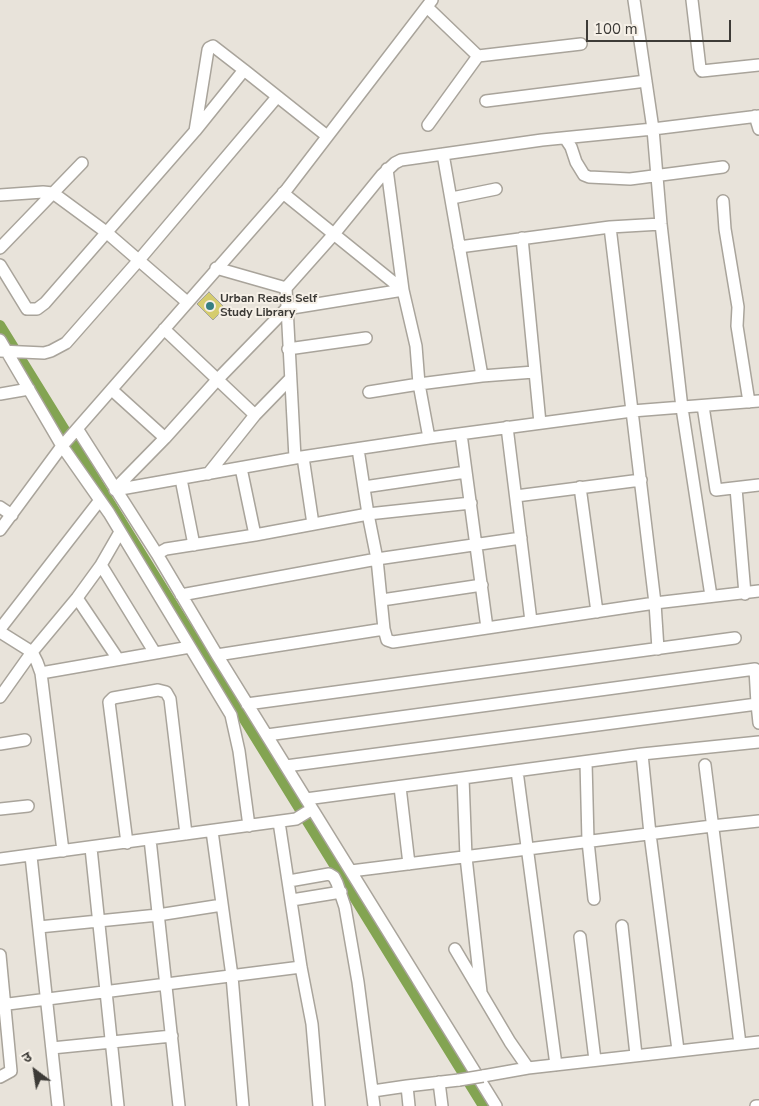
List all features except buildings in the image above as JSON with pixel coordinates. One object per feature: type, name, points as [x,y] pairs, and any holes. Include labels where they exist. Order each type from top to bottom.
[{"type":"street","points":[[634,0],[653,129],[661,224],[682,408],[711,596]]},
{"type":"street","points":[[692,0],[700,68],[702,71],[759,65]]},
{"type":"street","points":[[0,530],[63,445],[283,193],[430,3],[478,56]]},
{"type":"street","points":[[428,125],[478,56],[581,44]]},
{"type":"street","points":[[196,131],[209,48],[215,47],[327,136]]},
{"type":"street","points":[[0,266],[27,309],[38,309],[196,131],[244,70]]},
{"type":"street","points":[[486,101],[646,81]]},
{"type":"street","points":[[2,347],[44,353],[66,343],[277,97]]},
{"type":"street","points":[[313,524],[299,458],[290,379],[286,288],[334,234],[387,169],[401,160],[565,138],[757,116],[759,129]]},
{"type":"street","points":[[565,138],[582,173],[587,177],[624,179],[723,168]]},
{"type":"street","points":[[443,154],[482,376]]},
{"type":"street","points":[[0,248],[82,163]]},
{"type":"street","points":[[387,169],[403,290],[416,346],[419,384],[429,438]]},
{"type":"street","points":[[452,198],[496,189]]},
{"type":"street","points":[[0,195],[53,193],[106,232],[187,302]]},
{"type":"street","points":[[283,193],[403,290]]},
{"type":"street","points":[[115,490],[358,448],[429,438],[632,411],[754,401],[737,326],[738,307],[724,229],[723,201]]},
{"type":"street","points":[[459,247],[610,227],[661,224]]},
{"type":"street","points":[[610,227],[655,603],[658,649]]},
{"type":"street","points":[[522,238],[540,423]]},
{"type":"street","points":[[216,268],[286,288]]},
{"type":"street","points":[[115,490],[286,309],[403,290]]},
{"type":"street","points":[[164,329],[255,415]]},
{"type":"street","points":[[288,348],[366,338]]},
{"type":"street","points":[[2,347],[120,532],[231,714],[239,751],[249,826]]},
{"type":"street","points":[[368,392],[482,376],[534,372]]},
{"type":"street","points":[[208,474],[255,415],[290,379]]},
{"type":"street","points":[[0,394],[29,390]]},
{"type":"street","points":[[112,390],[165,438]]},
{"type":"street","points":[[703,406],[715,489],[759,484]]},
{"type":"street","points":[[507,428],[531,621]]},
{"type":"street","points":[[77,430],[157,554],[309,807],[351,871],[496,1106]]},
{"type":"street","points":[[461,434],[487,628]]},
{"type":"street","points":[[358,448],[377,560],[384,629],[387,640],[393,642],[655,603],[759,591]]},
{"type":"street","points":[[241,468],[255,535]]},
{"type":"street","points":[[364,487],[466,472]]},
{"type":"street","points":[[181,479],[194,544]]},
{"type":"street","points":[[516,496],[641,480]]},
{"type":"street","points":[[580,487],[597,612]]},
{"type":"street","points":[[736,488],[744,594]]},
{"type":"street","points":[[63,851],[41,673],[32,652],[0,630],[100,500]]},
{"type":"street","points":[[157,554],[166,549],[368,514],[470,503]]},
{"type":"street","points":[[0,507],[12,515]]},
{"type":"street","points":[[0,698],[32,652],[77,598],[101,565],[120,532]]},
{"type":"street","points":[[181,595],[377,560],[521,538]]},
{"type":"street","points":[[101,565],[155,653]]},
{"type":"street","points":[[382,600],[482,585]]},
{"type":"street","points":[[77,598],[118,659]]},
{"type":"street","points":[[217,655],[384,629]]},
{"type":"street","points":[[247,704],[735,638]]},
{"type":"street","points":[[41,673],[190,647]]},
{"type":"street","points":[[266,735],[757,669],[759,723]]},
{"type":"street","points":[[126,843],[109,702],[113,698],[158,690],[166,692],[170,699],[186,834]]},
{"type":"street","points":[[286,766],[758,707]]},
{"type":"street","points":[[0,744],[25,740]]},
{"type":"street","points":[[0,860],[296,819],[309,807],[400,787],[642,754],[759,742]]},
{"type":"street","points":[[642,754],[650,834],[678,1050]]},
{"type":"street","points":[[586,762],[588,841],[594,899]]},
{"type":"street","points":[[705,765],[740,1044]]},
{"type":"street","points":[[517,771],[556,1065]]},
{"type":"street","points":[[463,778],[466,857],[481,992]]},
{"type":"street","points":[[400,787],[409,864]]},
{"type":"street","points":[[0,809],[28,806]]},
{"type":"street","points":[[351,871],[759,821]]},
{"type":"street","points":[[279,822],[301,967],[312,1024],[319,1106]]},
{"type":"street","points":[[212,831],[232,976],[243,1106]]},
{"type":"street","points":[[150,839],[179,1106]]},
{"type":"street","points":[[91,848],[118,1106]]},
{"type":"street","points":[[31,856],[58,1106]]},
{"type":"street","points":[[289,881],[329,874],[334,877],[341,892],[358,982],[374,1106]]},
{"type":"street","points":[[292,900],[341,892]]},
{"type":"street","points":[[39,928],[158,915],[222,905]]},
{"type":"street","points":[[622,926],[636,1055]]},
{"type":"street","points":[[580,938],[595,1060]]},
{"type":"street","points":[[455,949],[510,1042],[528,1068]]},
{"type":"street","points":[[0,955],[3,1005],[11,1070],[0,1077]]},
{"type":"street","points":[[3,1005],[301,967]]},
{"type":"street","points":[[52,1048],[172,1036]]},
{"type":"street","points":[[373,1091],[459,1080],[528,1068],[759,1042]]},
{"type":"street","points":[[439,1082],[442,1106]]},
{"type":"street","points":[[407,1086],[409,1106]]},
{"type":"waterway","points":[[0,325],[483,1106]]},
{"type":"place","name":"Urban Reads Self Study Library","points":[[210,306]]}]
